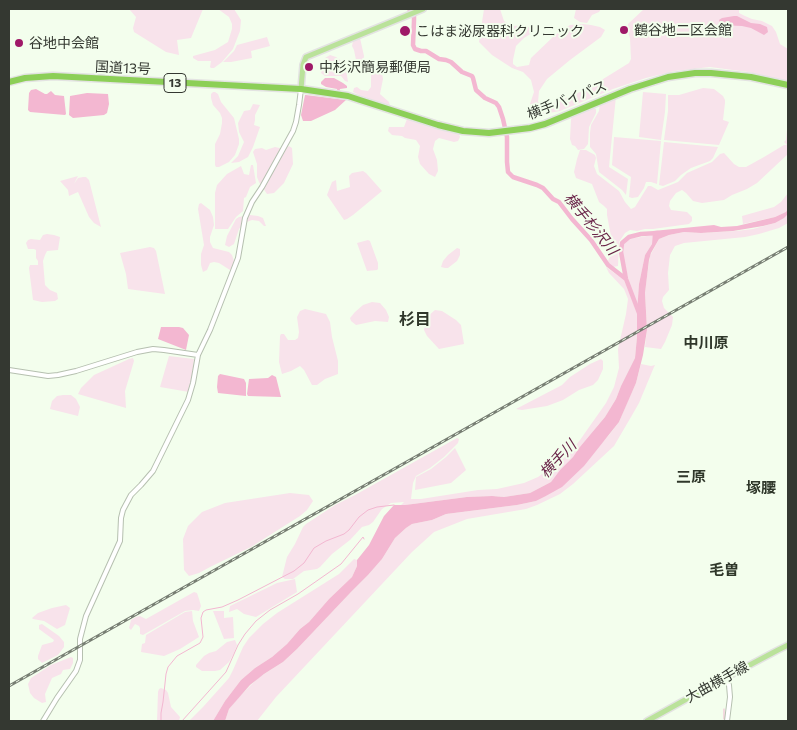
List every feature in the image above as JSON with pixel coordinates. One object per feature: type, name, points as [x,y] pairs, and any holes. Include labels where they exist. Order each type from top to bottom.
[{"type":"highway","name":"横手バイパス","points":[[237,86],[301,89],[348,96],[423,121],[463,131],[489,133],[530,128],[555,120],[630,89],[668,77],[711,73],[744,76],[788,85]]},
{"type":"highway","name":"国道13号","points":[[9,82],[25,78],[53,76],[237,86]]},
{"type":"main road","points":[[301,89],[303,65],[306,57],[423,9]]},
{"type":"main road","name":"大曲横手線","points":[[647,721],[788,645]]},
{"type":"street","points":[[43,721],[76,671],[80,660],[80,638],[86,616],[120,541],[123,510],[132,495],[153,471],[188,400],[198,356],[238,258],[247,213],[293,131],[298,114],[301,89]]},
{"type":"street","points":[[9,370],[48,376],[58,375],[153,349],[198,356]]},
{"type":"street","points":[[726,677],[730,697],[727,721]]},
{"type":"shaded area","points":[[129,9],[203,9],[191,38],[177,40],[179,55],[166,52],[134,32],[133,28],[136,17]]},
{"type":"shaded area","points":[[218,9],[234,9],[241,20],[240,31],[233,49],[222,62],[211,68],[211,61],[198,61],[193,56],[215,50],[228,42],[232,24],[229,17]]},
{"type":"shaded area","points":[[484,9],[500,9],[504,21],[512,26],[526,25],[531,29],[532,33],[516,46],[513,64],[517,67],[529,65],[531,58],[555,35],[570,25],[591,25],[605,30],[601,37],[547,79],[539,91],[538,102],[547,106],[587,89],[629,63],[631,59],[630,38],[627,30],[628,24],[644,9],[739,9],[739,13],[772,26],[780,44],[788,49],[788,81],[748,72],[710,67],[675,71],[613,89],[543,116],[530,104],[534,92],[531,80],[523,72],[512,68],[492,55],[479,42]]},
{"type":"shaded area","points":[[576,9],[601,9],[592,15],[587,23],[580,22],[574,18]]},
{"type":"shaded area","points":[[734,16],[767,27],[768,32],[764,35],[751,28],[720,25],[719,20],[722,18]]},
{"type":"shaded area","points":[[267,37],[270,46],[251,51],[252,58],[223,62],[237,45]]},
{"type":"shaded area","points":[[360,38],[364,56],[364,73],[359,62],[356,60],[352,46],[353,41]]},
{"type":"shaded area","points":[[330,55],[343,62],[348,82],[341,76],[325,76],[321,73],[325,58]]},
{"type":"shaded area","points":[[379,67],[382,73],[383,79],[380,94],[389,102],[390,106],[369,100],[353,92],[354,88],[357,87],[368,91],[371,87],[371,73]]},
{"type":"shaded area","points":[[325,78],[334,78],[347,86],[347,88],[340,89],[337,92],[337,89],[326,87],[321,84]]},
{"type":"shaded area","points":[[703,88],[714,89],[725,100],[723,120],[729,122],[719,145],[664,140],[668,95],[679,95]]},
{"type":"shaded area","points":[[36,89],[45,94],[51,91],[55,95],[64,96],[66,114],[30,112],[28,110],[29,93],[31,90]]},
{"type":"shaded area","points":[[213,92],[218,94],[221,102],[234,118],[239,139],[235,155],[229,162],[219,167],[215,165],[215,144],[220,134],[222,118],[213,105],[211,94]]},
{"type":"shaded area","points":[[643,92],[666,94],[661,140],[639,137]]},
{"type":"shaded area","points":[[87,93],[108,94],[109,104],[107,113],[104,115],[73,118],[69,115],[70,96]]},
{"type":"shaded area","points":[[305,95],[346,100],[335,110],[311,121],[303,121],[301,115]]},
{"type":"shaded area","points":[[616,96],[609,167],[628,179],[626,195],[599,172],[596,154],[590,147],[591,125],[599,111],[600,103]]},
{"type":"shaded area","points":[[253,104],[260,105],[255,115],[254,125],[260,127],[253,147],[248,157],[239,162],[231,163],[238,156],[244,142],[239,132],[238,123],[244,111],[250,110]]},
{"type":"shaded area","points":[[589,108],[596,109],[596,113],[589,127],[588,144],[584,149],[578,150],[572,145],[570,139],[571,119],[575,114]]},
{"type":"shaded area","points":[[407,119],[459,134],[458,141],[454,142],[439,138],[435,141],[433,149],[438,171],[435,177],[429,174],[420,164],[418,157],[420,146],[416,140],[392,135],[388,131],[389,127],[404,127]]},
{"type":"shaded area","points":[[788,120],[788,154],[757,183],[724,200],[702,203],[693,201],[682,190],[676,193],[670,201],[669,206],[671,210],[687,212],[692,217],[692,221],[689,224],[637,231],[630,230],[625,233],[619,242],[618,266],[613,267],[610,265],[608,261],[613,247],[607,209],[599,202],[592,184],[576,178],[574,172],[580,150],[586,150],[595,155],[594,166],[597,174],[619,191],[631,209],[635,207],[648,186],[658,190],[678,182],[687,173],[712,162],[720,154],[724,153],[739,167],[746,167],[787,145],[784,142],[786,140]]},
{"type":"shaded area","points":[[614,137],[661,141],[657,184],[646,182],[638,197],[629,197],[631,177],[612,165]]},
{"type":"shaded area","points":[[664,142],[718,147],[710,161],[691,168],[675,181],[663,186],[659,185]]},
{"type":"shaded area","points":[[289,146],[292,148],[293,164],[284,183],[274,193],[267,194],[257,177],[257,164],[253,152],[255,149],[262,148],[266,150],[275,147],[284,149]]},
{"type":"shaded area","points":[[251,165],[253,165],[256,183],[250,187],[244,198],[243,211],[236,217],[228,229],[215,229],[215,193],[217,185],[227,174],[241,166],[244,174],[249,175]]},
{"type":"shaded area","points":[[363,171],[382,191],[344,220],[327,195],[332,182],[336,180],[337,191],[350,187],[349,176],[352,173]]},
{"type":"shaded area","points":[[78,176],[74,184],[78,178],[86,177],[89,180],[101,227],[89,217],[78,192],[69,196],[68,190],[60,181]]},
{"type":"shaded area","points":[[788,193],[787,212],[775,217],[743,224],[742,216],[774,207]]},
{"type":"shaded area","points":[[201,203],[210,210],[213,217],[214,225],[210,242],[213,248],[229,252],[232,255],[234,261],[233,268],[230,270],[214,262],[210,263],[207,270],[203,272],[201,254],[204,245],[198,209]]},
{"type":"shaded area","points":[[788,209],[788,214],[784,218],[763,226],[733,231],[684,232],[659,239],[649,260],[645,293],[647,330],[636,383],[619,422],[584,466],[562,487],[536,501],[446,514],[432,520],[412,524],[406,528],[395,538],[382,559],[368,575],[297,649],[283,662],[250,685],[229,709],[225,721],[213,721],[241,680],[287,644],[352,577],[357,566],[357,560],[369,545],[384,516],[394,505],[467,497],[504,497],[530,493],[551,482],[605,417],[616,399],[635,358],[639,284],[645,255],[652,244],[653,231],[714,225],[721,227],[737,226],[775,217],[786,212]]},
{"type":"shaded area","points":[[788,214],[788,223],[759,234],[684,243],[675,246],[670,255],[669,290],[662,301],[664,308],[673,317],[672,325],[661,349],[645,347],[647,330],[645,293],[647,276],[650,256],[659,239],[684,232],[701,233],[753,229],[775,223]]},
{"type":"shaded area","points":[[250,215],[263,218],[266,226],[259,221],[252,220],[244,223],[239,229],[234,244],[229,247],[225,245],[227,236],[236,219]]},
{"type":"shaded area","points":[[43,235],[60,237],[58,250],[47,251],[43,261],[45,285],[57,293],[58,299],[42,302],[33,300],[29,268],[30,265],[38,265],[38,261],[36,250],[28,249],[26,243],[31,239],[40,240]]},
{"type":"shaded area","points":[[653,235],[652,244],[645,255],[639,284],[638,306],[629,283],[622,250],[624,244],[629,239]]},
{"type":"shaded area","points":[[368,240],[378,263],[377,270],[367,271],[357,243]]},
{"type":"shaded area","points":[[150,247],[156,251],[165,294],[128,289],[120,253]]},
{"type":"shaded area","points":[[457,248],[460,249],[460,255],[457,261],[448,268],[441,267],[448,255]]},
{"type":"shaded area","points":[[606,267],[624,280],[637,313],[635,358],[616,399],[605,417],[551,482],[530,493],[504,497],[467,497],[405,505],[401,505],[404,502],[391,503],[382,509],[373,522],[362,527],[320,567],[304,571],[293,579],[282,577],[287,557],[306,524],[335,505],[457,438],[459,439],[458,443],[444,457],[416,476],[411,499],[497,489],[524,483],[538,477],[568,455],[606,403],[614,387],[619,368],[618,349],[628,299],[624,289]]},
{"type":"shaded area","points":[[372,302],[380,303],[386,310],[389,317],[388,322],[375,321],[356,325],[351,321],[350,318],[355,312],[363,305]]},
{"type":"shaded area","points":[[305,309],[326,314],[330,322],[338,361],[338,374],[325,379],[317,385],[312,385],[300,366],[282,374],[279,362],[280,336],[284,334],[288,340],[298,338],[297,317],[300,311]]},
{"type":"shaded area","points":[[435,310],[442,311],[461,325],[464,344],[439,349],[427,336],[424,330],[427,317]]},
{"type":"shaded area","points":[[161,327],[183,328],[189,335],[186,350],[158,339]]},
{"type":"shaded area","points":[[169,356],[194,359],[189,392],[160,387]]},
{"type":"shaded area","points":[[133,358],[134,361],[125,391],[126,408],[78,394],[81,388],[94,375]]},
{"type":"shaded area","points":[[601,359],[603,361],[603,369],[598,380],[593,385],[547,406],[522,410],[516,409],[562,385],[570,377]]},
{"type":"shaded area","points":[[641,364],[655,365],[639,403],[614,446],[573,484],[560,494],[526,509],[467,519],[434,532],[412,552],[276,697],[257,721],[225,721],[229,709],[238,698],[258,678],[283,662],[297,649],[368,575],[382,559],[395,538],[406,528],[412,524],[432,520],[446,514],[517,505],[536,501],[544,497],[598,447],[619,422],[636,383]]},
{"type":"shaded area","points":[[220,374],[244,379],[246,383],[246,396],[218,393],[218,376]]},
{"type":"shaded area","points":[[272,375],[276,377],[281,397],[248,396],[249,379],[268,378]]},
{"type":"shaded area","points":[[71,395],[76,399],[80,407],[78,416],[50,409],[52,401],[57,396]]},
{"type":"shaded area","points":[[455,448],[466,470],[451,483],[415,490],[416,477],[431,469]]},
{"type":"shaded area","points":[[290,493],[309,495],[313,501],[300,516],[251,547],[199,573],[189,576],[184,570],[183,539],[188,526],[202,512],[225,503]]},
{"type":"shaded area","points":[[354,559],[357,560],[357,566],[352,577],[287,644],[241,680],[213,721],[189,721],[229,678],[243,647],[263,624],[339,574]]},
{"type":"shaded area","points":[[295,579],[297,592],[256,617],[244,614],[237,609],[229,612],[230,606],[277,583]]},
{"type":"shaded area","points":[[194,592],[197,593],[201,606],[199,611],[185,611],[143,635],[140,634],[139,626],[135,624],[131,630],[129,628],[131,620],[136,617],[140,616],[146,619]]},
{"type":"shaded area","points":[[66,605],[70,608],[65,625],[57,629],[44,621],[32,618],[38,613]]},
{"type":"shaded area","points":[[192,611],[193,621],[199,637],[164,656],[141,652],[146,635],[185,612]]},
{"type":"shaded area","points":[[213,611],[224,611],[224,618],[233,617],[234,638],[224,639]]},
{"type":"shaded area","points":[[42,624],[59,636],[64,642],[64,647],[58,655],[42,663],[38,656],[42,645],[54,640],[39,629],[39,625]]},
{"type":"shaded area","points":[[235,640],[237,645],[234,653],[229,662],[220,670],[202,671],[196,667],[204,656],[216,651],[227,642]]},
{"type":"shaded area","points":[[71,657],[73,658],[73,663],[70,669],[63,670],[61,674],[52,678],[45,694],[46,702],[42,703],[34,698],[30,693],[28,684],[31,678],[51,665]]},
{"type":"shaded area","points":[[161,688],[168,693],[171,707],[180,717],[179,721],[157,721],[158,692]]},
{"type":"waterway","name":"横手杉沢川","points":[[412,13],[414,16],[413,45],[415,49],[426,51],[439,59],[451,62],[462,72],[472,76],[476,90],[499,107],[507,137],[508,172],[513,177],[543,188],[553,199],[559,202],[591,240],[608,265],[626,279]]},
{"type":"waterway","name":"横手川","points":[[639,313],[626,279],[621,252],[622,243],[629,237],[658,233]]},
{"type":"waterway","points":[[161,721],[168,667],[177,656],[200,643],[203,637],[201,618],[203,612],[238,600],[294,571],[304,563],[314,548],[344,534],[368,510],[394,505]]},
{"type":"waterway","points":[[182,721],[226,672],[238,645],[256,621],[341,564],[363,537],[364,539]]},
{"type":"waterway","points":[[724,709],[724,719]]},
{"type":"railway","points":[[9,686],[788,247]]},
{"type":"place","name":"鶴谷地二区会館","points":[[624,30]]},
{"type":"place","name":"こはま泌尿器科クリニック","points":[[405,31]]},
{"type":"place","name":"谷地中会館","points":[[19,43]]},
{"type":"place","name":"中杉沢簡易郵便局","points":[[309,67]]},
{"type":"district","name":"杉目","points":[[415,320]]},
{"type":"district","name":"中川原","points":[[706,343]]},
{"type":"district","name":"三原","points":[[691,477]]},
{"type":"district","name":"塚腰","points":[[761,488]]},
{"type":"district","name":"毛曽","points":[[724,570]]}]
